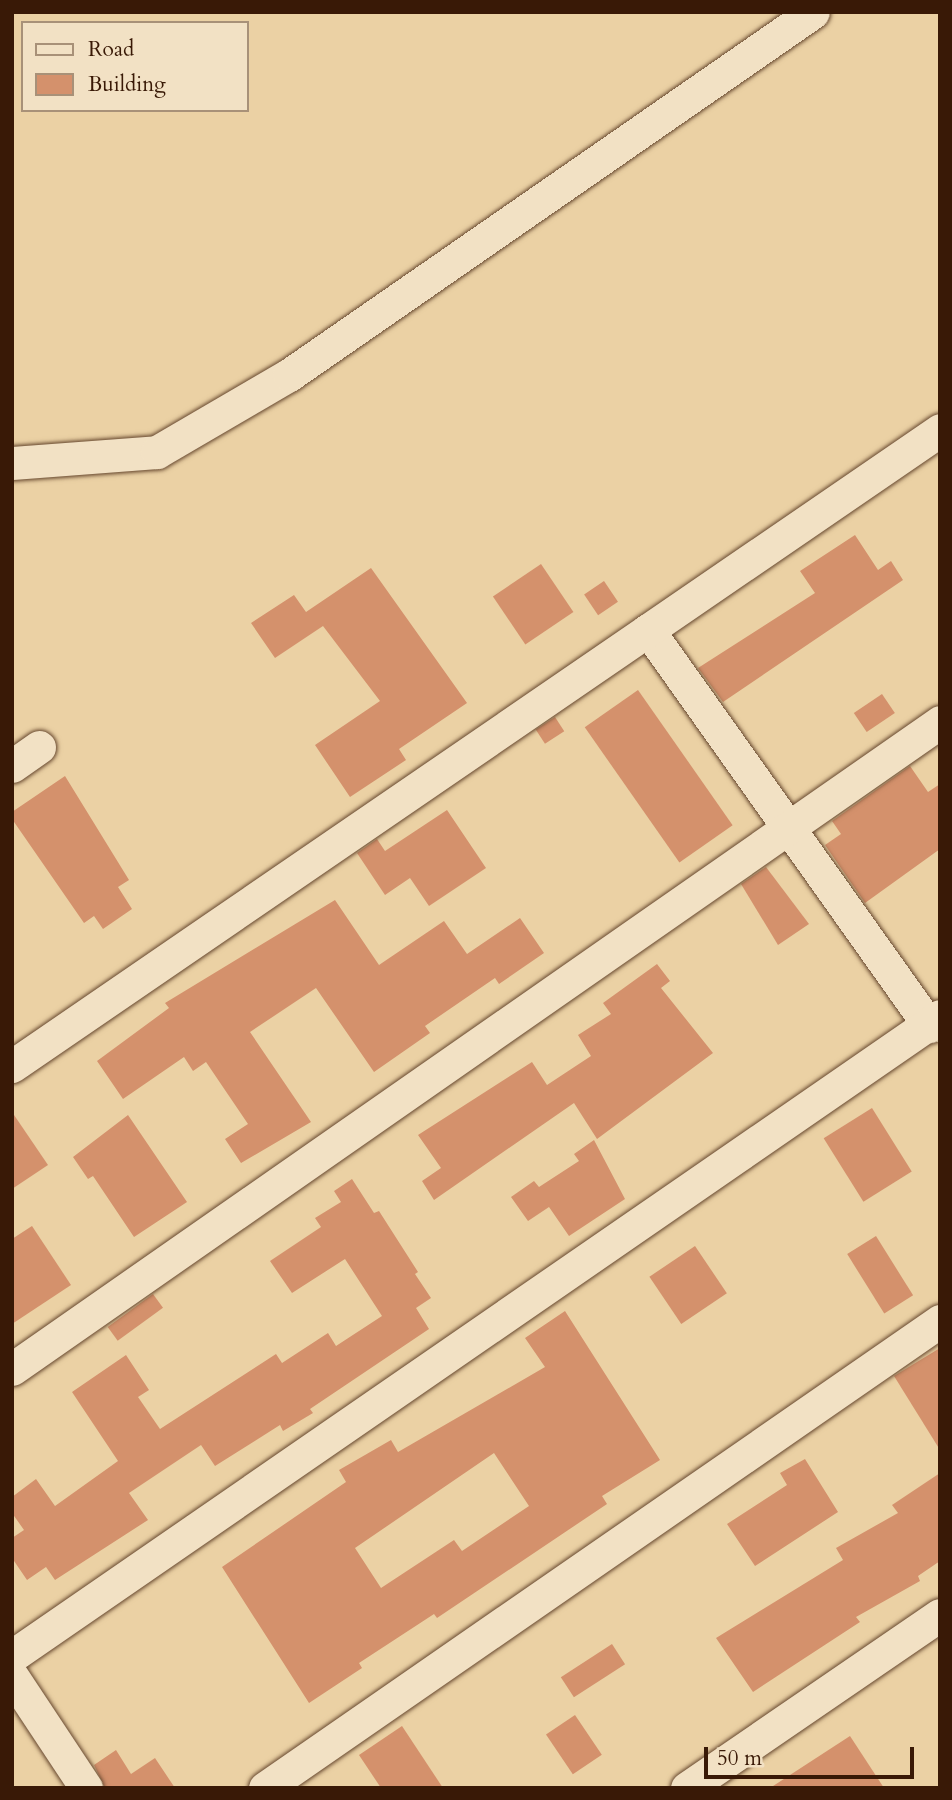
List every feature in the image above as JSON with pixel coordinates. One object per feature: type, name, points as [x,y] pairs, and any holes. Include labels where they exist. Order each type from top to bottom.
[{"type":"street","points":[[12,463],[157,452],[289,375],[813,12]]},
{"type":"street","points":[[12,1066],[940,430]]},
{"type":"street","points":[[12,1656],[934,1021],[789,828],[648,630]]},
{"type":"street","points":[[12,1369],[940,722]]},
{"type":"street","points":[[12,766],[39,747]]},
{"type":"street","points":[[265,1788],[940,1321]]},
{"type":"street","points":[[687,1788],[940,1615]]},
{"type":"street","points":[[12,1676],[86,1788]]},
{"type":"building","points":[[855,535],[878,570],[891,561],[903,580],[723,702],[698,668],[815,593],[800,571]]},
{"type":"building","points":[[541,564],[573,612],[525,645],[493,596]]},
{"type":"building","points":[[371,568],[467,703],[399,749],[406,760],[350,797],[315,745],[380,701],[323,626],[275,658],[251,623],[294,595],[306,612]]},
{"type":"building","points":[[604,581],[618,602],[598,615],[584,594]]},
{"type":"building","points":[[638,690],[733,825],[679,862],[585,727]]},
{"type":"building","points":[[882,694],[895,713],[867,732],[854,713]]},
{"type":"building","points":[[555,717],[564,731],[545,744],[536,730]]},
{"type":"building","points":[[910,766],[928,792],[940,784],[940,849],[865,903],[825,845],[841,834],[832,821]]},
{"type":"building","points":[[65,776],[129,880],[118,887],[132,909],[103,929],[94,916],[84,923],[12,819],[12,812]]},
{"type":"building","points":[[447,810],[486,868],[429,906],[410,878],[385,895],[357,853],[377,839],[385,851]]},
{"type":"building","points":[[766,867],[809,924],[778,945],[741,884]]},
{"type":"building","points":[[335,900],[379,965],[444,921],[467,954],[520,918],[544,953],[499,984],[495,978],[425,1026],[430,1033],[374,1072],[316,988],[250,1032],[311,1122],[241,1163],[225,1139],[248,1124],[206,1062],[193,1071],[184,1057],[123,1099],[97,1061],[169,1008],[165,1003]]},
{"type":"building","points":[[657,964],[670,981],[661,988],[713,1053],[597,1139],[574,1103],[434,1200],[422,1181],[441,1168],[418,1135],[532,1062],[547,1085],[591,1056],[578,1035],[611,1014],[603,1003]]},
{"type":"building","points":[[872,1108],[912,1172],[863,1202],[824,1138]]},
{"type":"building","points":[[12,1112],[48,1165],[12,1189]]},
{"type":"building","points":[[128,1115],[187,1202],[134,1237],[93,1176],[88,1179],[73,1157]]},
{"type":"building","points":[[594,1140],[625,1199],[569,1236],[549,1207],[528,1221],[511,1197],[534,1181],[539,1187],[579,1161],[574,1154]]},
{"type":"building","points":[[352,1179],[374,1213],[379,1211],[418,1272],[415,1274],[431,1298],[416,1308],[429,1329],[310,1409],[313,1413],[283,1431],[280,1425],[215,1466],[201,1445],[129,1493],[148,1520],[55,1580],[46,1567],[27,1580],[12,1558],[12,1538],[24,1530],[12,1513],[12,1497],[36,1479],[55,1506],[118,1461],[72,1392],[126,1355],[149,1390],[138,1397],[160,1429],[276,1354],[282,1363],[328,1333],[336,1346],[382,1316],[345,1259],[292,1293],[270,1261],[321,1227],[315,1218],[341,1202],[334,1191]]},
{"type":"building","points":[[32,1226],[71,1285],[12,1324],[12,1239]]},
{"type":"building","points":[[876,1236],[913,1295],[884,1313],[847,1254]]},
{"type":"building","points":[[695,1246],[727,1293],[681,1324],[649,1277]]},
{"type":"building","points":[[153,1294],[163,1308],[118,1341],[108,1327]]},
{"type":"building","points":[[565,1311],[660,1460],[602,1496],[607,1504],[437,1618],[434,1614],[359,1663],[362,1668],[309,1703],[222,1567],[346,1482],[339,1470],[391,1440],[398,1452],[545,1367],[525,1338]],"holes":[[[494,1453],[529,1506],[462,1551],[454,1540],[381,1588],[355,1548]]]},
{"type":"building","points":[[940,1348],[940,1450],[894,1376]]},
{"type":"building","points":[[805,1459],[838,1512],[755,1566],[727,1524],[787,1485],[780,1473]]},
{"type":"building","points":[[940,1473],[940,1561],[918,1576],[920,1581],[856,1617],[860,1622],[753,1692],[716,1638],[843,1560],[836,1548],[898,1513],[892,1505]]},
{"type":"building","points":[[612,1644],[625,1664],[574,1697],[561,1677]]},
{"type":"building","points":[[575,1715],[602,1755],[573,1774],[546,1735]]},
{"type":"building","points":[[402,1726],[443,1788],[381,1788],[359,1755]]},
{"type":"building","points":[[850,1736],[884,1788],[770,1788]]},
{"type":"building","points":[[116,1750],[131,1774],[155,1758],[175,1788],[105,1788],[94,1765]]}]
